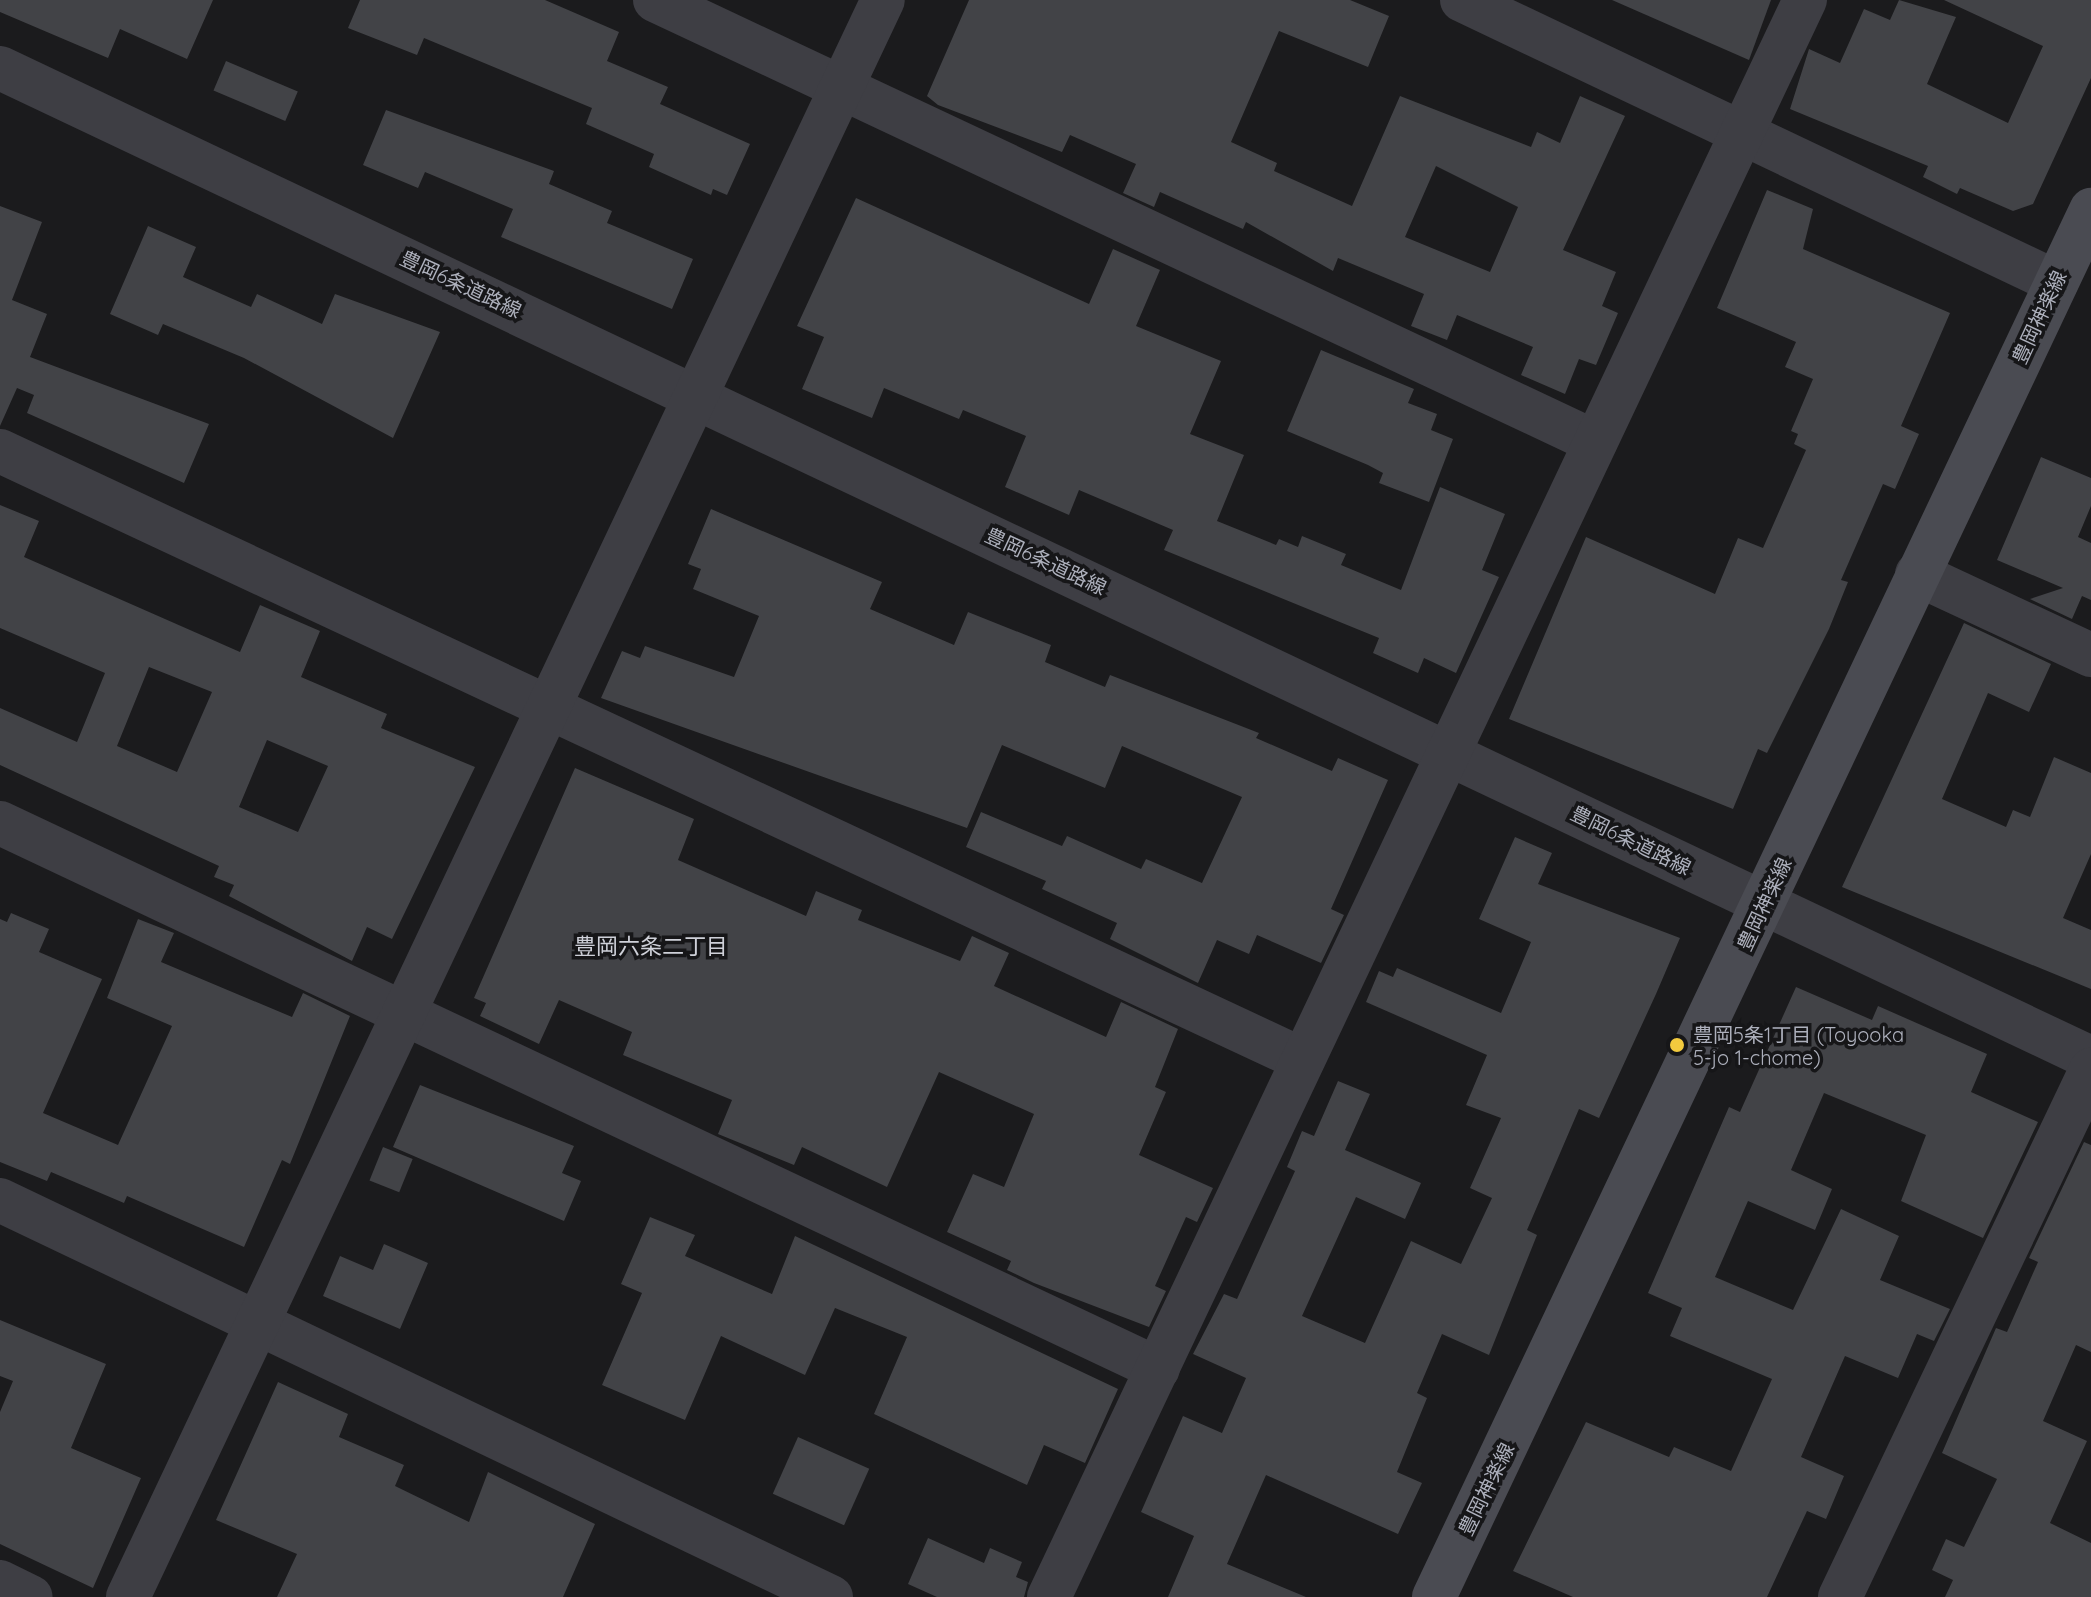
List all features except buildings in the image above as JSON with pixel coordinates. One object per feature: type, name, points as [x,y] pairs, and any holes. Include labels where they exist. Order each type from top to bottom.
[{"type":"street","points":[[655,0],[1595,442]]},
{"type":"street","points":[[128,1597],[400,1013],[883,0]]},
{"type":"street","points":[[1462,0],[2056,282]]},
{"type":"street","points":[[1049,1597],[1805,0]]},
{"type":"street","name":"豊岡6条道路線","points":[[0,68],[697,395],[2091,1058]]},
{"type":"street","name":"豊岡神楽線","points":[[1434,1597],[2091,210]]},
{"type":"street","points":[[0,451],[1303,1060]]},
{"type":"street","points":[[1917,574],[2091,655]]},
{"type":"street","points":[[0,823],[1158,1369]]},
{"type":"street","points":[[1840,1597],[2091,1070]]},
{"type":"street","points":[[0,1200],[831,1597]]},
{"type":"street","points":[[0,1582],[31,1597]]},
{"type":"place","name":"豊岡5条1丁目 (Toyooka 5-jo 1-chome)","points":[[1677,1045]]},
{"type":"district","name":"豊岡六条二丁目","points":[[651,947]]}]
